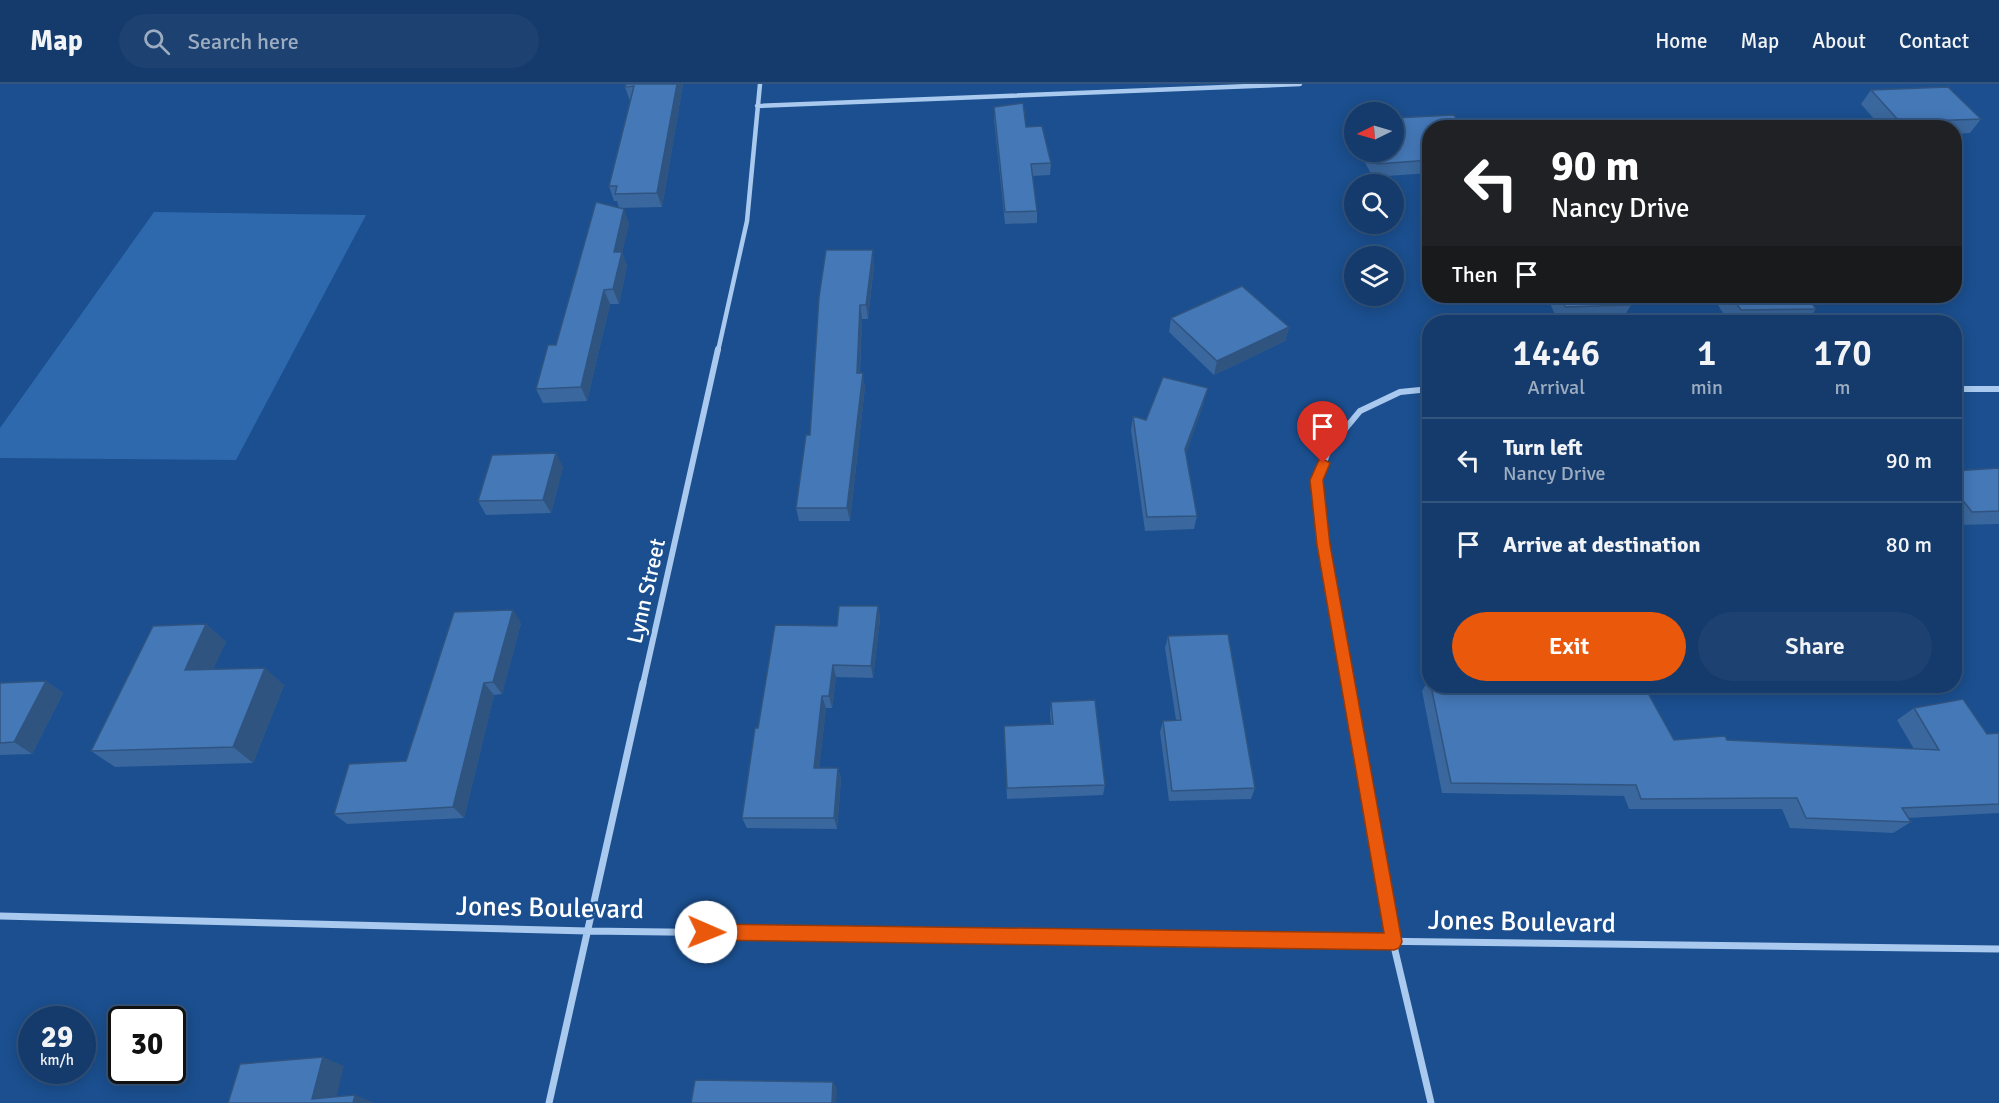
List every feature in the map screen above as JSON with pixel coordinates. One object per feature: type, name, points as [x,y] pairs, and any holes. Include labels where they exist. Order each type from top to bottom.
[{"type":"street","name":"Lynn Street","points":[[549,1103],[747,221],[760,84]]},
{"type":"street","points":[[758,106],[1300,84]]},
{"type":"street","points":[[1962,389],[1999,389]]},
{"type":"street","points":[[1422,390],[1400,392],[1360,411],[1330,447],[1317,480],[1324,545],[1394,942],[1431,1103]]},
{"type":"street","name":"Jones Boulevard","points":[[0,916],[588,930],[1999,949]]},
{"type":"shaded area","points":[[154,212],[366,215],[236,460],[0,458],[0,428]]},
{"type":"building","points":[[626,84],[677,84],[657,193],[615,194],[617,186],[609,186],[634,86],[625,87]]},
{"type":"building","points":[[1948,87],[1981,119],[1898,120],[1871,90]]},
{"type":"building","points":[[1023,103],[1026,127],[1042,126],[1051,163],[1031,164],[1037,211],[1005,212],[994,107]]},
{"type":"building","points":[[1454,115],[1457,120],[1422,120],[1422,161],[1404,162],[1404,118]]},
{"type":"building","points":[[1376,162],[1404,162],[1377,164]]},
{"type":"building","points":[[596,202],[624,209],[614,252],[622,252],[613,289],[604,290],[581,387],[536,389],[548,345],[556,345]]},
{"type":"building","points":[[826,250],[873,250],[866,305],[860,305],[857,373],[863,373],[847,508],[796,508],[806,435],[810,435],[819,297]]},
{"type":"building","points":[[1242,286],[1289,327],[1217,361],[1171,318]]},
{"type":"building","points":[[1564,303],[1630,303],[1631,305],[1565,307]]},
{"type":"building","points":[[1736,303],[1812,303],[1816,309],[1741,310]]},
{"type":"building","points":[[1163,377],[1208,388],[1185,449],[1197,516],[1147,517],[1133,416],[1146,420]]},
{"type":"building","points":[[556,453],[543,500],[478,501],[492,455]]},
{"type":"building","points":[[1999,468],[1999,511],[1972,512],[1962,499],[1962,470]]},
{"type":"building","points":[[839,606],[878,606],[871,666],[833,665],[829,696],[822,696],[814,768],[838,768],[834,818],[742,818],[755,728],[758,728],[775,625],[837,626]]},
{"type":"building","points":[[513,610],[493,682],[484,683],[453,807],[334,814],[349,764],[406,761],[454,612]]},
{"type":"building","points":[[206,624],[185,670],[265,668],[233,747],[91,751],[153,626]]},
{"type":"building","points":[[1228,634],[1255,788],[1172,791],[1163,721],[1181,720],[1168,636]]},
{"type":"building","points":[[46,681],[14,742],[0,743],[0,683]]},
{"type":"building","points":[[1432,693],[1648,693],[1674,740],[1725,736],[1727,740],[1939,750],[1914,708],[1963,699],[1987,734],[1999,733],[1999,804],[1902,808],[1911,822],[1806,818],[1797,798],[1641,799],[1636,785],[1451,783]]},
{"type":"building","points":[[1095,700],[1105,785],[1007,788],[1004,726],[1053,724],[1051,702]]},
{"type":"building","points":[[323,1057],[312,1099],[355,1095],[353,1103],[228,1103],[240,1064]]},
{"type":"building","points":[[695,1080],[833,1082],[832,1103],[691,1103]]},
{"type":"route","points":[[706,932],[1394,942],[1324,545],[1317,480],[1323,463]]}]
